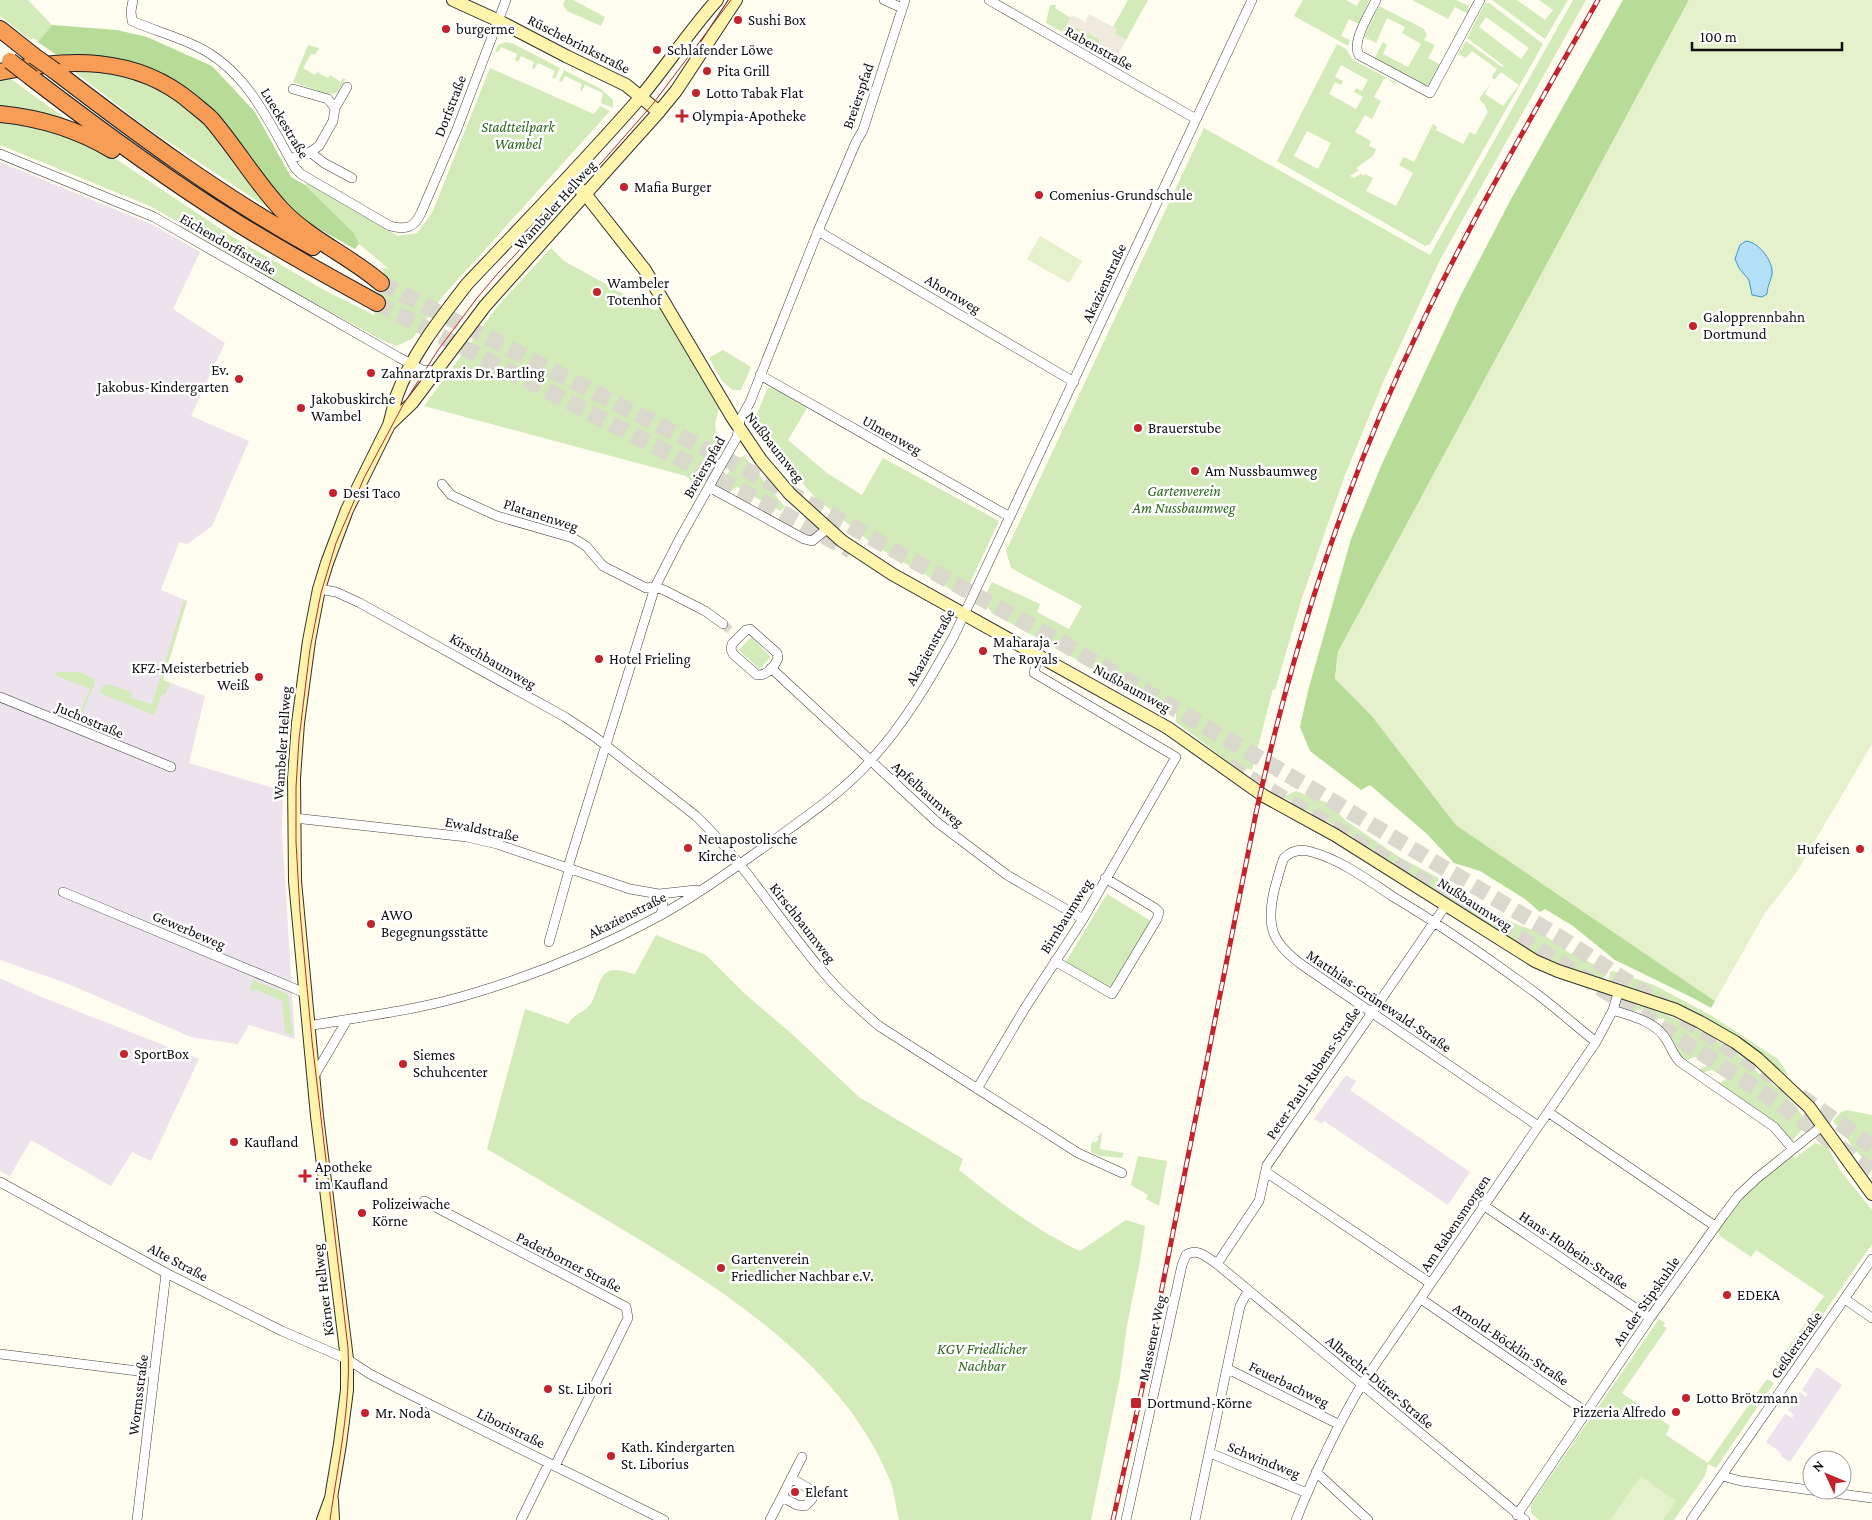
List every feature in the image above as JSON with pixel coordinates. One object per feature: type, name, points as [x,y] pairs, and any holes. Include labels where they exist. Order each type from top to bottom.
[{"type":"highway","points":[[0,29],[34,56],[54,72],[140,136],[195,173],[283,230],[381,283],[364,268],[309,233],[282,210],[210,118],[169,86],[115,66],[91,62],[67,62],[31,65],[3,62]]},
{"type":"highway","points":[[3,62],[32,78],[106,134],[231,220],[377,303]]},
{"type":"highway","points":[[0,114],[24,116],[52,122],[82,134],[112,150],[143,172],[178,185]]},
{"type":"main road","name":"Rüschebrinkstraße","points":[[453,0],[626,85],[659,112]]},
{"type":"main road","name":"Wambeler Hellweg","points":[[313,1078],[295,881],[294,778],[298,724],[309,641],[319,589],[327,563],[347,510],[389,425],[397,395],[436,324],[467,284],[641,96],[699,21],[718,0]]},
{"type":"main road","name":"Wambeler Hellweg","points":[[389,425],[412,403],[435,370],[505,284],[659,112],[676,91],[736,0]]},
{"type":"main road","name":"Nußbaumweg","points":[[568,177],[586,195],[645,270],[740,429],[761,460],[827,529],[875,564],[1168,728],[1264,796],[1335,835],[1535,960],[1558,971],[1676,1010],[1735,1042],[1772,1071],[1808,1107],[1872,1194]]},
{"type":"main road","name":"Körner Hellweg","points":[[313,1078],[347,1359],[347,1390],[331,1498],[323,1520]]},
{"type":"main road","name":"Körner Hellweg","points":[[331,1498],[334,1520]]},
{"type":"street","name":"Lueckestraße","points":[[132,0],[132,21],[196,46],[220,61],[252,93],[295,168],[308,179],[390,226],[406,228],[417,222]]},
{"type":"street","name":"Dorfstraße","points":[[417,222],[457,129],[506,0]]},
{"type":"street","points":[[884,0],[903,4]]},
{"type":"street","name":"Rabenstraße","points":[[989,0],[1196,119]]},
{"type":"street","name":"Akazienstraße","points":[[308,1026],[410,1010],[472,994],[533,974],[582,953],[661,915],[701,890],[826,802],[850,783],[871,761],[895,733],[916,702],[964,614],[1252,0]]},
{"type":"street","points":[[1376,0],[1358,40],[1356,51],[1359,55],[1430,93],[1478,0]]},
{"type":"street","name":"Breierspfad","points":[[549,942],[572,854],[655,587],[737,437],[740,429],[740,420],[818,231],[856,142],[863,130],[903,4]]},
{"type":"street","points":[[290,160],[319,146],[333,121],[335,108],[347,87]]},
{"type":"street","points":[[293,89],[328,99],[335,108]]},
{"type":"street","points":[[310,152],[324,163],[352,178]]},
{"type":"street","name":"Eichendorffstraße","points":[[0,154],[154,217],[412,365],[422,370],[435,370]]},
{"type":"street","name":"Ahornweg","points":[[818,231],[1074,382]]},
{"type":"street","name":"Ulmenweg","points":[[760,375],[1010,517]]},
{"type":"street","name":"Platanenweg","points":[[442,484],[452,495],[497,516],[573,538],[586,546],[603,566],[646,588],[655,587]]},
{"type":"street","points":[[709,488],[804,539],[812,541],[827,529]]},
{"type":"street","points":[[655,587],[705,611],[723,624]]},
{"type":"street","name":"Kirschbaumweg","points":[[319,589],[336,592],[404,626],[565,718],[606,746],[710,829],[740,864],[819,968],[858,1008],[900,1041],[1078,1153],[1122,1173]]},
{"type":"street","points":[[746,630],[754,632],[777,653],[777,662],[772,668],[766,674],[757,675],[731,649],[736,636],[746,630]]},
{"type":"street","name":"Birnbaumweg","points":[[976,1089],[1083,919],[1176,757],[1034,673],[1038,655]]},
{"type":"street","name":"Apfelbaumweg","points":[[772,668],[938,823],[984,859],[1019,882],[1083,919]]},
{"type":"street","name":"Juchostraße","points":[[0,697],[171,767]]},
{"type":"street","name":"Ewaldstraße","points":[[294,818],[467,837],[498,844],[630,889],[659,894],[701,890]]},
{"type":"street","name":"Matthias-Grünewald-Straße","points":[[1434,922],[1366,879],[1319,854],[1303,850],[1289,853],[1282,861],[1270,907],[1270,920],[1278,942],[1296,961],[1538,1126]]},
{"type":"street","points":[[1055,961],[1112,994],[1117,986],[1157,919],[1159,912],[1105,878]]},
{"type":"street","name":"Gewerbeweg","points":[[63,892],[305,993]]},
{"type":"street","points":[[659,894],[664,904],[661,915]]},
{"type":"street","name":"Peter-Paul-Rubens-Straße","points":[[1216,1264],[1259,1201],[1267,1165],[1446,905]]},
{"type":"street","points":[[1434,922],[1539,995],[1596,1042]]},
{"type":"street","name":"Am Rabensmorgen","points":[[1296,1520],[1338,1424],[1362,1384],[1596,1042],[1613,1010],[1619,990]]},
{"type":"street","points":[[1613,1010],[1643,1020],[1658,1030],[1663,1035],[1674,1056],[1680,1062],[1774,1127],[1793,1149]]},
{"type":"street","points":[[313,1078],[347,1020]]},
{"type":"street","points":[[1548,1112],[1715,1226]]},
{"type":"street","name":"An der Stipskuhle","points":[[1521,1517],[1586,1412],[1650,1318],[1738,1196],[1756,1179],[1822,1126]]},
{"type":"street","points":[[1266,1172],[1430,1283]]},
{"type":"street","name":"Alte Straße","points":[[0,1182],[166,1273],[282,1331],[347,1359]]},
{"type":"street","name":"Paderborner Straße","points":[[424,1201],[626,1307],[628,1318],[521,1520]]},
{"type":"street","name":"Hans-Holbein-Straße","points":[[1484,1205],[1650,1318]]},
{"type":"street","name":"Massener Weg","points":[[1126,1520],[1184,1259],[1190,1252],[1194,1252],[1206,1256],[1216,1264]]},
{"type":"street","name":"Geßlerstraße","points":[[1691,1520],[1872,1259]]},
{"type":"street","name":"Albrecht-Dürer-Straße","points":[[1216,1264],[1521,1517]]},
{"type":"street","name":"Wormsstraße","points":[[137,1520],[166,1273]]},
{"type":"street","points":[[1195,1520],[1240,1306],[1248,1291]]},
{"type":"street","name":"Arnold-Böcklin-Straße","points":[[1421,1299],[1586,1412]]},
{"type":"street","points":[[1844,1299],[1872,1318]]},
{"type":"street","points":[[0,1354],[154,1373]]},
{"type":"street","name":"Liboristraße","points":[[347,1359],[378,1378],[664,1520]]},
{"type":"street","name":"Feuerbachweg","points":[[1228,1369],[1338,1424]]},
{"type":"street","name":"Schwindweg","points":[[1210,1453],[1307,1493]]},
{"type":"street","points":[[770,1520],[802,1457]]},
{"type":"street","points":[[1316,1472],[1368,1520]]},
{"type":"street","points":[[1722,1476],[1741,1481],[1872,1498]]},
{"type":"street","points":[[782,1497],[797,1505],[805,1506],[812,1499],[812,1493],[808,1488],[791,1478]]},
{"type":"shaded area","points":[[1089,14],[1117,29],[1115,33],[1126,40],[1114,62],[1094,50],[1100,40],[1081,29],[1074,27],[1069,36],[1062,32],[1072,15],[1085,22]]},
{"type":"shaded area","points":[[0,162],[153,225],[200,252],[173,309],[225,343],[191,416],[249,441],[212,526],[187,544],[179,542],[161,590],[187,601],[163,680],[205,696],[189,763],[283,791],[282,833],[295,1039],[249,1025],[238,1044],[191,1037],[66,983],[0,960]]},
{"type":"shaded area","points":[[0,978],[39,996],[199,1059],[151,1161],[132,1152],[111,1186],[31,1140],[10,1176],[0,1171]]},
{"type":"shaded area","points":[[1346,1075],[1356,1081],[1350,1090],[1470,1172],[1448,1205],[1324,1121],[1322,1124],[1314,1119]]},
{"type":"shaded area","points":[[1817,1367],[1842,1385],[1790,1462],[1766,1442],[1785,1414],[1792,1418],[1794,1415],[1788,1410],[1800,1392],[1806,1397],[1808,1394],[1802,1390]]},
{"type":"green space","points":[[0,0],[28,0],[52,25],[38,42],[34,38],[30,40],[0,16]]},
{"type":"green space","points":[[565,0],[573,0],[605,17],[601,26],[567,11],[563,5]]},
{"type":"green space","points":[[1128,0],[1148,0],[1126,40],[1114,33],[1113,27]]},
{"type":"green space","points":[[1303,0],[1346,0],[1357,6],[1360,0],[1369,0],[1359,24],[1349,19],[1341,36],[1350,40],[1348,46],[1294,16]]},
{"type":"green space","points":[[1412,0],[1456,0],[1469,6],[1468,14],[1455,7],[1448,19]]},
{"type":"green space","points":[[1492,0],[1517,0],[1545,20],[1553,10],[1539,0],[1568,0],[1545,39]]},
{"type":"green space","name":"Gartenverein Am Nussbaumweg","points":[[1573,0],[1586,0],[1440,260],[1384,380],[1345,475],[1302,598],[1275,690],[1273,689],[1252,770],[1231,764],[1176,722],[1176,714],[992,613],[985,603],[986,594],[992,582],[1040,604],[1037,612],[1069,629],[1082,606],[1011,568],[1006,551],[1204,128],[1430,255]]},
{"type":"green space","points":[[1623,0],[1689,0],[1338,652],[1335,678],[1372,716],[1456,825],[1715,1001],[1711,1008],[1615,960],[1573,926],[1545,909],[1540,912],[1525,899],[1480,871],[1454,863],[1427,834],[1370,785],[1361,790],[1310,751],[1300,727],[1308,691],[1351,539],[1381,466],[1460,297],[1510,201]]},
{"type":"green space","name":"Galopprennbahn Dortmund","points":[[1689,0],[1872,0],[1872,744],[1796,873],[1765,913],[1715,1001],[1456,825],[1372,716],[1335,679],[1338,652]]},
{"type":"green space","points":[[1485,3],[1489,3],[1543,44],[1430,244],[1425,246],[1277,161],[1337,44],[1346,49],[1353,60],[1397,83],[1394,84],[1387,78],[1384,79],[1374,97],[1381,101],[1372,119],[1365,115],[1355,132],[1371,141],[1369,146],[1376,149],[1373,156],[1356,168],[1359,170],[1350,176],[1354,178],[1361,174],[1364,176],[1365,174],[1373,178],[1366,191],[1396,206],[1413,173],[1399,165],[1404,157],[1414,162],[1433,124],[1437,127],[1436,130],[1463,144],[1470,132],[1475,135],[1488,112],[1479,99],[1490,84],[1485,94],[1503,106],[1519,85],[1501,72],[1493,79],[1492,76],[1497,69],[1472,51],[1466,58],[1458,54],[1466,41],[1502,67],[1504,66],[1467,38]],"holes":[[[1486,17],[1529,48],[1521,59],[1479,27]],[[1341,65],[1368,80],[1362,91],[1356,88],[1354,92],[1363,97],[1356,109],[1329,94],[1335,82],[1341,85],[1343,81],[1335,77]],[[1307,131],[1331,143],[1318,169],[1294,156]]]},
{"type":"green space","points":[[1050,5],[1056,5],[1055,8],[1071,18],[1062,32],[1046,23]]},
{"type":"green space","points":[[1379,6],[1424,29],[1427,35],[1424,40],[1435,45],[1428,58],[1441,65],[1429,85],[1423,85],[1374,59],[1383,42],[1387,45],[1383,54],[1408,67],[1421,44],[1402,33],[1405,27],[1387,18],[1376,43],[1364,37]]},
{"type":"green space","points":[[52,25],[117,30],[147,37],[212,66],[255,112],[291,177],[305,185],[354,233],[359,244],[355,249],[305,221],[264,178],[236,138],[208,105],[183,86],[151,70],[118,58],[55,54],[38,42]]},
{"type":"green space","points":[[1074,27],[1100,40],[1094,50],[1069,36]]},
{"type":"green space","points":[[506,42],[514,44],[560,68],[555,79],[552,77],[555,71],[538,63],[534,69],[532,68],[534,62],[521,56],[518,62],[515,60],[517,54],[501,47],[498,52],[495,52],[498,45]]},
{"type":"green space","points":[[308,45],[319,48],[315,55],[311,54],[303,68],[315,75],[317,72],[328,78],[330,75],[341,82],[343,78],[347,80],[345,80],[337,93],[327,94],[293,82]]},
{"type":"green space","name":"Stadtteilpark Wambel","points":[[490,68],[594,114],[600,106],[610,111],[442,297],[413,338],[397,346],[315,304],[179,226],[180,223],[150,206],[0,145],[0,120],[21,122],[95,145],[233,237],[324,290],[374,315],[384,268],[389,269],[359,244],[354,233],[305,185],[307,183],[398,236],[417,233],[432,213]]},
{"type":"green space","points":[[71,69],[104,71],[141,81],[168,93],[205,121],[277,214],[146,127]]},
{"type":"green space","points":[[564,70],[601,89],[613,100],[613,108],[601,103],[603,93],[585,85],[582,91],[580,90],[582,84],[565,76],[562,82],[559,81]]},
{"type":"green space","points":[[7,76],[66,119],[66,121],[0,110],[0,78]]},
{"type":"green space","points":[[1040,236],[1082,261],[1069,283],[1027,259]]},
{"type":"green space","points":[[551,248],[564,261],[633,299],[638,296],[653,310],[660,308],[719,409],[715,424],[718,447],[697,486],[686,476],[424,406],[497,307]]},
{"type":"green space","points":[[723,350],[751,367],[741,390],[733,390],[722,381],[709,358]]},
{"type":"green space","points":[[768,388],[772,388],[807,408],[788,440],[827,473],[862,495],[883,458],[999,521],[969,585],[962,593],[955,592],[875,546],[815,497],[764,442],[764,439],[752,425]]},
{"type":"green space","points":[[744,456],[785,507],[780,511],[737,487],[728,493],[720,489],[734,462]]},
{"type":"green space","points":[[184,600],[187,601],[163,680],[170,683],[165,695],[162,694],[154,715],[100,693],[103,686],[108,684],[132,692],[131,698],[152,704]]},
{"type":"green space","points":[[751,637],[771,657],[759,669],[739,650]]},
{"type":"green space","points":[[56,672],[79,672],[94,679],[95,683],[79,720],[77,719],[90,689],[55,675]]},
{"type":"green space","points":[[1296,791],[1328,803],[1345,820],[1399,857],[1444,881],[1459,900],[1456,904],[1339,828],[1283,797]]},
{"type":"green space","points":[[1107,894],[1151,921],[1111,991],[1065,963]]},
{"type":"green space","points":[[1473,903],[1511,922],[1543,934],[1568,952],[1602,968],[1605,973],[1604,980],[1539,957],[1462,909],[1465,904]]},
{"type":"green space","name":"KGV Friedlicher Nachbar","points":[[656,935],[706,955],[745,994],[792,1034],[859,1097],[963,1159],[959,1170],[1047,1234],[1080,1251],[1126,1220],[1145,1226],[1127,1325],[1120,1377],[1091,1520],[899,1520],[891,1483],[870,1441],[843,1402],[811,1366],[737,1303],[697,1276],[487,1149],[525,1009],[568,1024],[572,1018],[589,1006],[605,974],[610,971],[621,970],[635,974]]},
{"type":"green space","points":[[1613,971],[1654,985],[1712,1016],[1778,1059],[1789,1076],[1767,1060],[1609,982],[1610,972]]},
{"type":"green space","points":[[253,980],[288,994],[293,1036],[285,1032],[282,1001],[254,989],[251,995],[250,987]]},
{"type":"green space","points":[[1632,1004],[1662,1013],[1692,1026],[1746,1060],[1794,1104],[1805,1124],[1800,1132],[1792,1141],[1780,1128],[1718,1084],[1726,1079],[1712,1070],[1701,1073],[1698,1070],[1707,1066],[1695,1057],[1685,1061],[1678,1055],[1669,1038],[1675,1034],[1669,1024],[1663,1018],[1650,1021],[1645,1018],[1651,1013],[1645,1010],[1630,1013],[1622,1010]]},
{"type":"green space","points":[[1847,1110],[1872,1115],[1872,1171],[1833,1121],[1841,1112]]},
{"type":"green space","points":[[1102,1132],[1100,1149],[1124,1153],[1122,1158],[1100,1156],[1091,1152],[1091,1144],[1099,1139],[1097,1137]]},
{"type":"green space","points":[[1815,1143],[1826,1146],[1840,1170],[1872,1210],[1872,1244],[1782,1373],[1774,1368],[1824,1296],[1756,1250],[1751,1257],[1720,1236],[1718,1231],[1725,1219],[1751,1189],[1793,1155],[1795,1158]]},
{"type":"green space","points":[[1138,1156],[1167,1161],[1159,1206],[1146,1199],[1148,1195],[1131,1185]]},
{"type":"green space","points":[[1659,1319],[1665,1323],[1663,1326],[1667,1328],[1622,1393],[1670,1426],[1666,1435],[1708,1463],[1767,1379],[1774,1383],[1716,1468],[1708,1464],[1705,1476],[1674,1520],[1539,1520],[1531,1513],[1531,1504]]},
{"type":"green space","points":[[1641,1476],[1676,1501],[1663,1520],[1610,1520]]},
{"type":"water","points":[[1746,241],[1755,244],[1759,248],[1771,266],[1772,273],[1767,294],[1762,297],[1752,295],[1749,280],[1739,268],[1735,259],[1740,245]]},
{"type":"tunnel","points":[[381,283],[774,484],[1064,644],[1314,790],[1566,941],[1663,1005]]},
{"type":"tunnel","points":[[377,303],[763,502],[851,551]]},
{"type":"tunnel","points":[[723,624],[733,633]]},
{"type":"tunnel","points":[[1229,766],[1555,959],[1762,1092],[1872,1170]]},
{"type":"tunnel","points":[[1683,1018],[1774,1077]]},
{"type":"tunnel","points":[[1800,1096],[1872,1146]]},
{"type":"tram line","points":[[330,1520],[346,1413],[348,1348],[312,1041],[300,912],[296,842],[296,787],[299,739],[310,649],[321,593],[336,543],[364,478],[403,405],[438,350],[499,272],[602,162],[652,105],[731,0]]},
{"type":"railway","points":[[1113,1520],[1142,1389],[1256,813],[1287,687],[1305,624],[1325,562],[1370,440],[1423,321],[1486,199],[1598,0]]},
{"type":"place","name":"Sushi Box","points":[[738,20]]},
{"type":"place","name":"burgerme","points":[[446,29]]},
{"type":"place","name":"Schlafender Löwe","points":[[657,50]]},
{"type":"place","name":"Pita Grill","points":[[707,71]]},
{"type":"place","name":"Lotto Tabak Flat","points":[[696,93]]},
{"type":"place","name":"Olympia-Apotheke","points":[[682,116]]},
{"type":"place","name":"Mafia Burger","points":[[624,187]]},
{"type":"place","name":"Comenius-Grundschule","points":[[1039,195]]},
{"type":"place","name":"Wambeler Totenhof","points":[[597,292]]},
{"type":"place","name":"Galopprennbahn Dortmund","points":[[1693,326]]},
{"type":"place","name":"Zahnarztpraxis Dr. Bartling","points":[[371,373]]},
{"type":"place","name":"Ev. Jakobus-Kindergarten","points":[[239,379]]},
{"type":"place","name":"Jakobuskirche Wambel","points":[[301,408]]},
{"type":"place","name":"Brauerstube","points":[[1138,428]]},
{"type":"place","name":"Am Nussbaumweg","points":[[1195,471]]},
{"type":"place","name":"Desi Taco","points":[[333,493]]},
{"type":"place","name":"Maharaja - The Royals","points":[[983,651]]},
{"type":"place","name":"Hotel Frieling","points":[[599,659]]},
{"type":"place","name":"KFZ-Meisterbetrieb Weiß","points":[[259,677]]},
{"type":"place","name":"Neuapostolische Kirche","points":[[688,848]]},
{"type":"place","name":"Hufeisen","points":[[1860,849]]},
{"type":"place","name":"AWO Begegnungsstätte","points":[[371,924]]},
{"type":"place","name":"SportBox","points":[[124,1054]]},
{"type":"place","name":"Siemes Schuhcenter","points":[[403,1064]]},
{"type":"place","name":"Kaufland","points":[[234,1142]]},
{"type":"place","name":"Apotheke im Kaufland","points":[[305,1176]]},
{"type":"place","name":"Polizeiwache Körne","points":[[362,1213]]},
{"type":"place","name":"Gartenverein Friedlicher Nachbar e.V.","points":[[721,1268]]},
{"type":"place","name":"EDEKA","points":[[1727,1295]]},
{"type":"place","name":"St. Libori","points":[[548,1389]]},
{"type":"place","name":"Lotto Brötzmann","points":[[1686,1398]]},
{"type":"place","name":"Dortmund-Körne","points":[[1136,1403]]},
{"type":"place","name":"Pizzeria Alfredo","points":[[1676,1412]]},
{"type":"place","name":"Mr. Noda","points":[[365,1413]]},
{"type":"place","name":"Kath. Kindergarten St. Liborius","points":[[611,1456]]},
{"type":"place","name":"Elefant","points":[[795,1492]]}]
